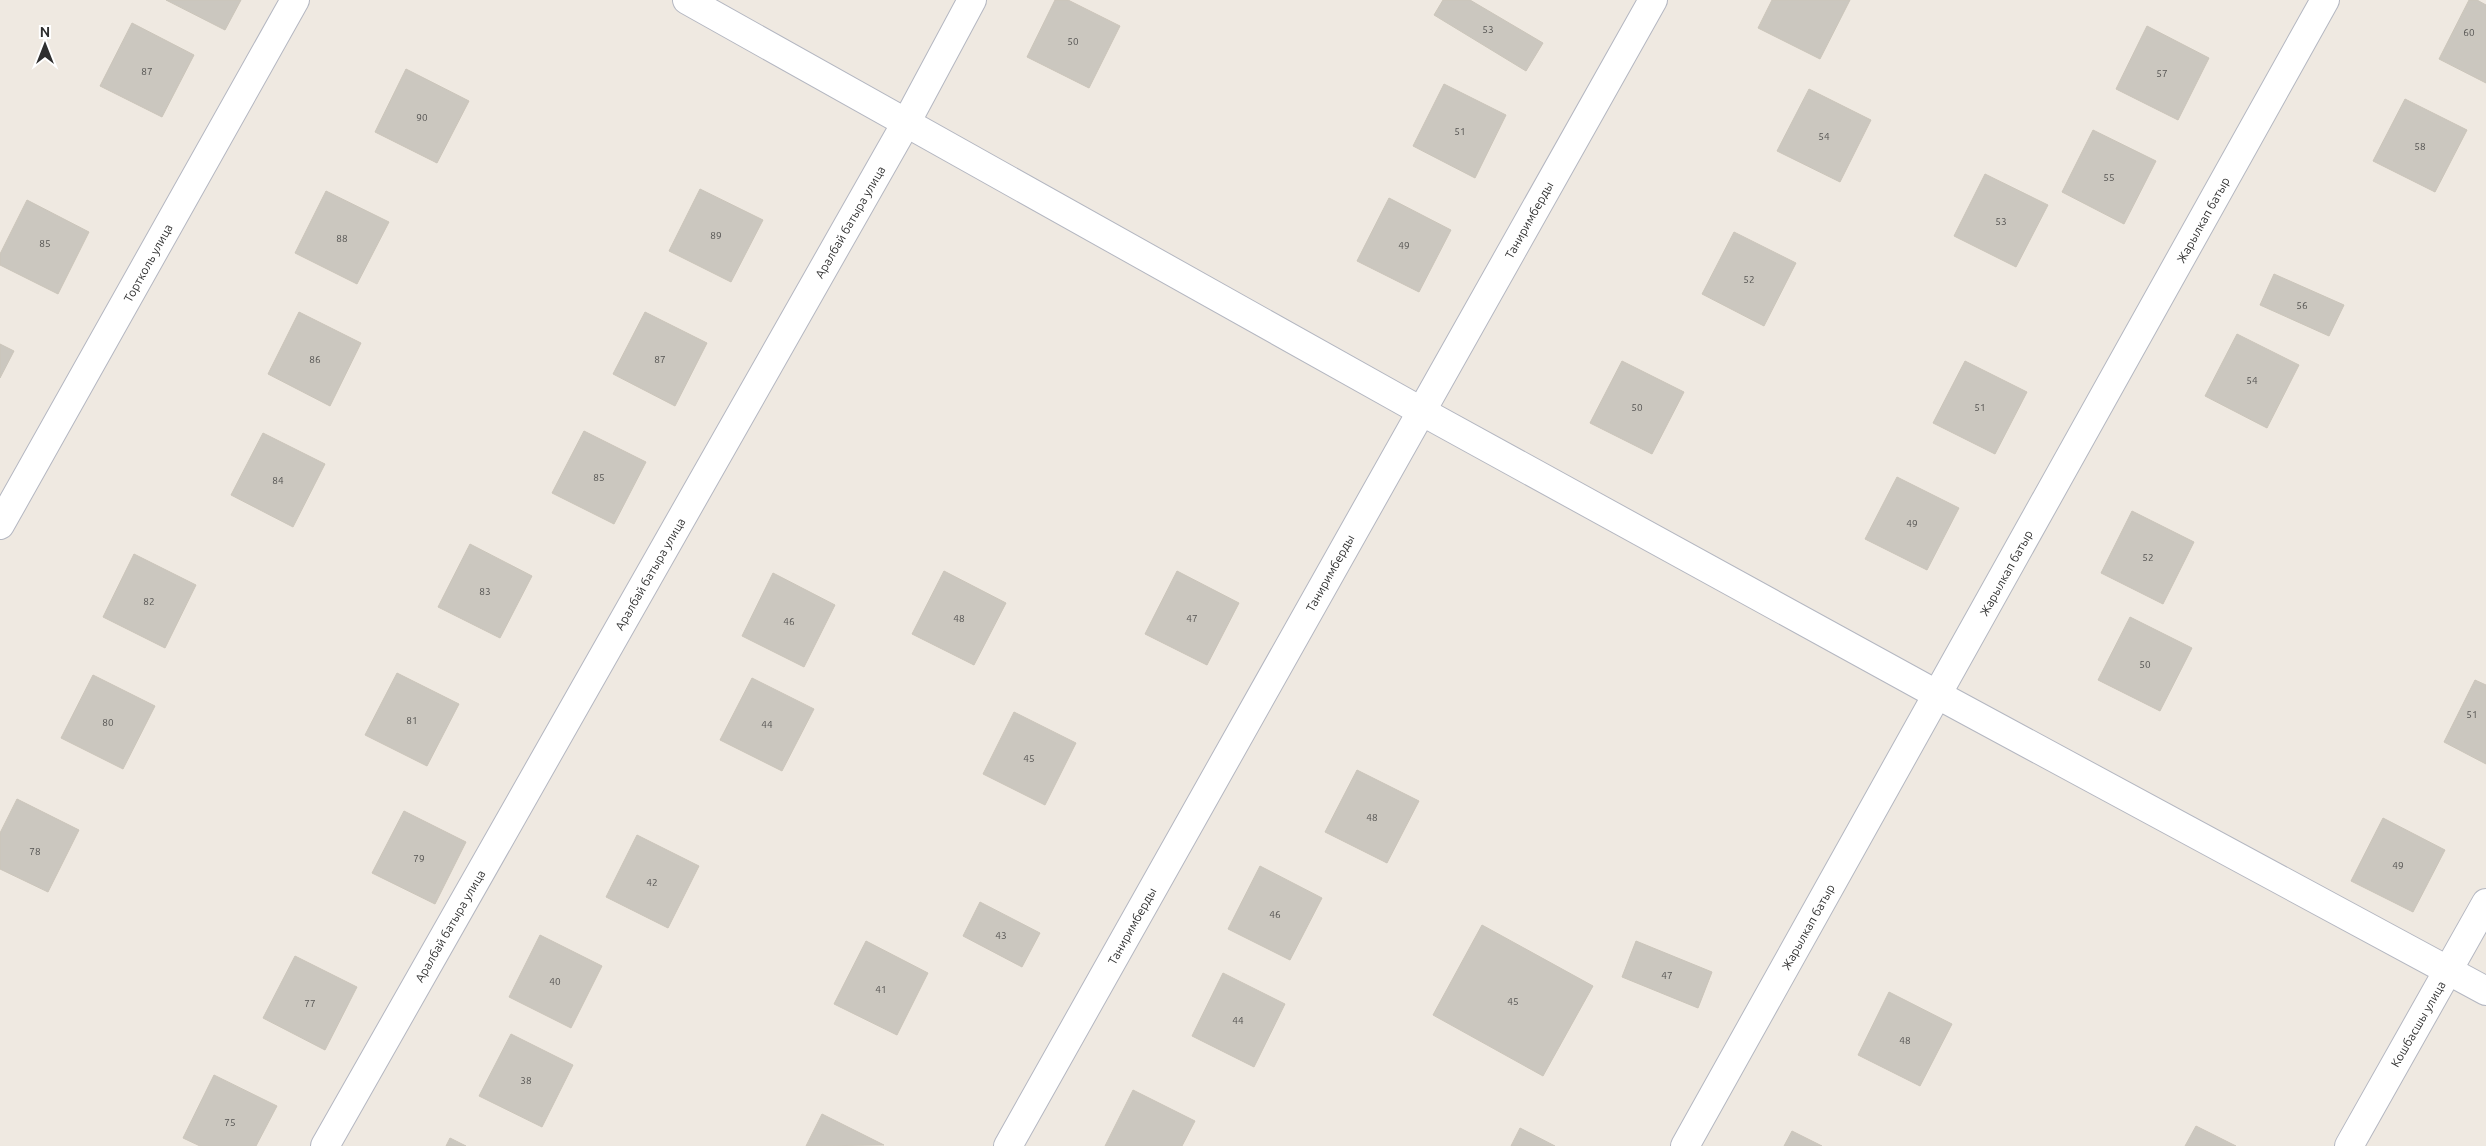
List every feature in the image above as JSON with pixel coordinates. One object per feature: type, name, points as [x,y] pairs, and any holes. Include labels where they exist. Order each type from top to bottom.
[{"type":"street","name":"Тортколь улица","points":[[0,525],[295,0]]},
{"type":"street","points":[[687,0],[1421,411],[1938,695],[2449,970],[2486,992]]},
{"type":"street","name":"Аралбай батыра улица","points":[[326,1146],[906,123],[972,0]]},
{"type":"street","name":"Таниримберды","points":[[1008,1146],[1653,0]]},
{"type":"street","name":"Жарылкап батыр","points":[[1685,1146],[2326,0]]},
{"type":"street","name":"Кошбасшы улица","points":[[2349,1146],[2486,902]]},
{"type":"building","points":[[166,0],[241,0],[225,30]]},
{"type":"building","points":[[1055,0],[1068,0],[1120,26],[1089,88],[1027,57]]},
{"type":"building","points":[[1443,0],[1470,0],[1543,43],[1526,71],[1434,15]]},
{"type":"building","points":[[1772,0],[1850,0],[1820,59],[1758,28]]},
{"type":"building","points":[[2469,0],[2477,0],[2486,5],[2486,83],[2439,59]]},
{"type":"building","points":[[132,23],[194,55],[162,117],[100,86]]},
{"type":"building","points":[[2147,26],[2209,58],[2178,120],[2116,89]]},
{"type":"building","points":[[406,69],[469,101],[437,163],[375,132]]},
{"type":"building","points":[[1444,84],[1506,115],[1475,178],[1413,146]]},
{"type":"building","points":[[1809,89],[1871,120],[1840,182],[1777,151]]},
{"type":"building","points":[[2405,99],[2467,130],[2435,192],[2373,161]]},
{"type":"building","points":[[2093,130],[2156,161],[2124,224],[2062,192]]},
{"type":"building","points":[[1985,174],[2048,205],[2016,267],[1954,236]]},
{"type":"building","points":[[700,189],[763,220],[731,282],[669,251]]},
{"type":"building","points":[[326,191],[389,222],[357,284],[295,253]]},
{"type":"building","points":[[1389,198],[1451,230],[1419,292],[1357,261]]},
{"type":"building","points":[[27,200],[89,232],[58,294],[0,265],[0,254]]},
{"type":"building","points":[[1734,232],[1796,263],[1764,326],[1702,294]]},
{"type":"building","points":[[2274,274],[2344,305],[2329,336],[2260,305]]},
{"type":"building","points":[[299,312],[361,343],[330,406],[268,374]]},
{"type":"building","points":[[645,312],[707,343],[675,406],[613,374]]},
{"type":"building","points":[[2237,334],[2299,365],[2267,428],[2205,396]]},
{"type":"building","points":[[0,344],[14,351],[0,378]]},
{"type":"building","points":[[1622,361],[1684,392],[1652,454],[1590,423]]},
{"type":"building","points":[[1965,361],[2027,392],[1995,454],[1933,423]]},
{"type":"building","points":[[584,431],[646,462],[614,524],[552,493]]},
{"type":"building","points":[[263,433],[325,464],[293,527],[231,495]]},
{"type":"building","points":[[1897,477],[1959,508],[1927,570],[1865,539]]},
{"type":"building","points":[[2132,511],[2194,542],[2163,604],[2101,573]]},
{"type":"building","points":[[470,544],[532,576],[500,638],[438,607]]},
{"type":"building","points":[[134,554],[196,585],[165,648],[103,617]]},
{"type":"building","points":[[944,571],[1006,603],[974,665],[912,634]]},
{"type":"building","points":[[1177,571],[1239,603],[1207,665],[1145,634]]},
{"type":"building","points":[[773,573],[835,605],[804,667],[742,636]]},
{"type":"building","points":[[2130,617],[2192,648],[2160,711],[2098,680]]},
{"type":"building","points":[[397,673],[459,704],[427,766],[365,735]]},
{"type":"building","points":[[93,675],[155,706],[123,769],[61,738]]},
{"type":"building","points":[[752,678],[814,709],[782,771],[720,740]]},
{"type":"building","points":[[2475,680],[2486,685],[2486,764],[2444,742]]},
{"type":"building","points":[[1014,712],[1076,743],[1045,805],[983,774]]},
{"type":"building","points":[[1357,770],[1419,801],[1387,863],[1325,832]]},
{"type":"building","points":[[17,799],[79,830],[48,892],[0,869],[0,833]]},
{"type":"building","points":[[404,811],[466,842],[435,904],[372,873]]},
{"type":"building","points":[[2383,818],[2445,850],[2413,912],[2351,881]]},
{"type":"building","points":[[637,835],[699,866],[668,928],[606,897]]},
{"type":"building","points":[[1260,866],[1322,898],[1290,960],[1228,929]]},
{"type":"building","points":[[980,902],[1040,933],[1022,967],[963,936]]},
{"type":"building","points":[[1482,925],[1593,986],[1543,1076],[1433,1015]]},
{"type":"building","points":[[540,935],[602,966],[571,1028],[509,997]]},
{"type":"building","points":[[866,941],[928,973],[897,1035],[834,1004]]},
{"type":"building","points":[[1636,941],[1712,972],[1698,1008],[1622,977]]},
{"type":"building","points":[[295,956],[357,987],[325,1050],[263,1018]]},
{"type":"building","points":[[1223,973],[1285,1004],[1254,1067],[1192,1036]]},
{"type":"building","points":[[1889,992],[1952,1024],[1920,1086],[1858,1055]]},
{"type":"building","points":[[511,1034],[573,1065],[542,1127],[479,1096]]},
{"type":"building","points":[[214,1075],[277,1106],[256,1146],[200,1146],[183,1138]]},
{"type":"building","points":[[1133,1090],[1195,1121],[1182,1146],[1105,1146]]},
{"type":"building","points":[[822,1114],[884,1145],[806,1146]]},
{"type":"building","points":[[2196,1126],[2236,1146],[2185,1146]]},
{"type":"building","points":[[1520,1128],[1555,1146],[1511,1146]]},
{"type":"building","points":[[1792,1131],[1822,1146],[1784,1146]]},
{"type":"building","points":[[450,1138],[466,1146],[446,1146]]}]
